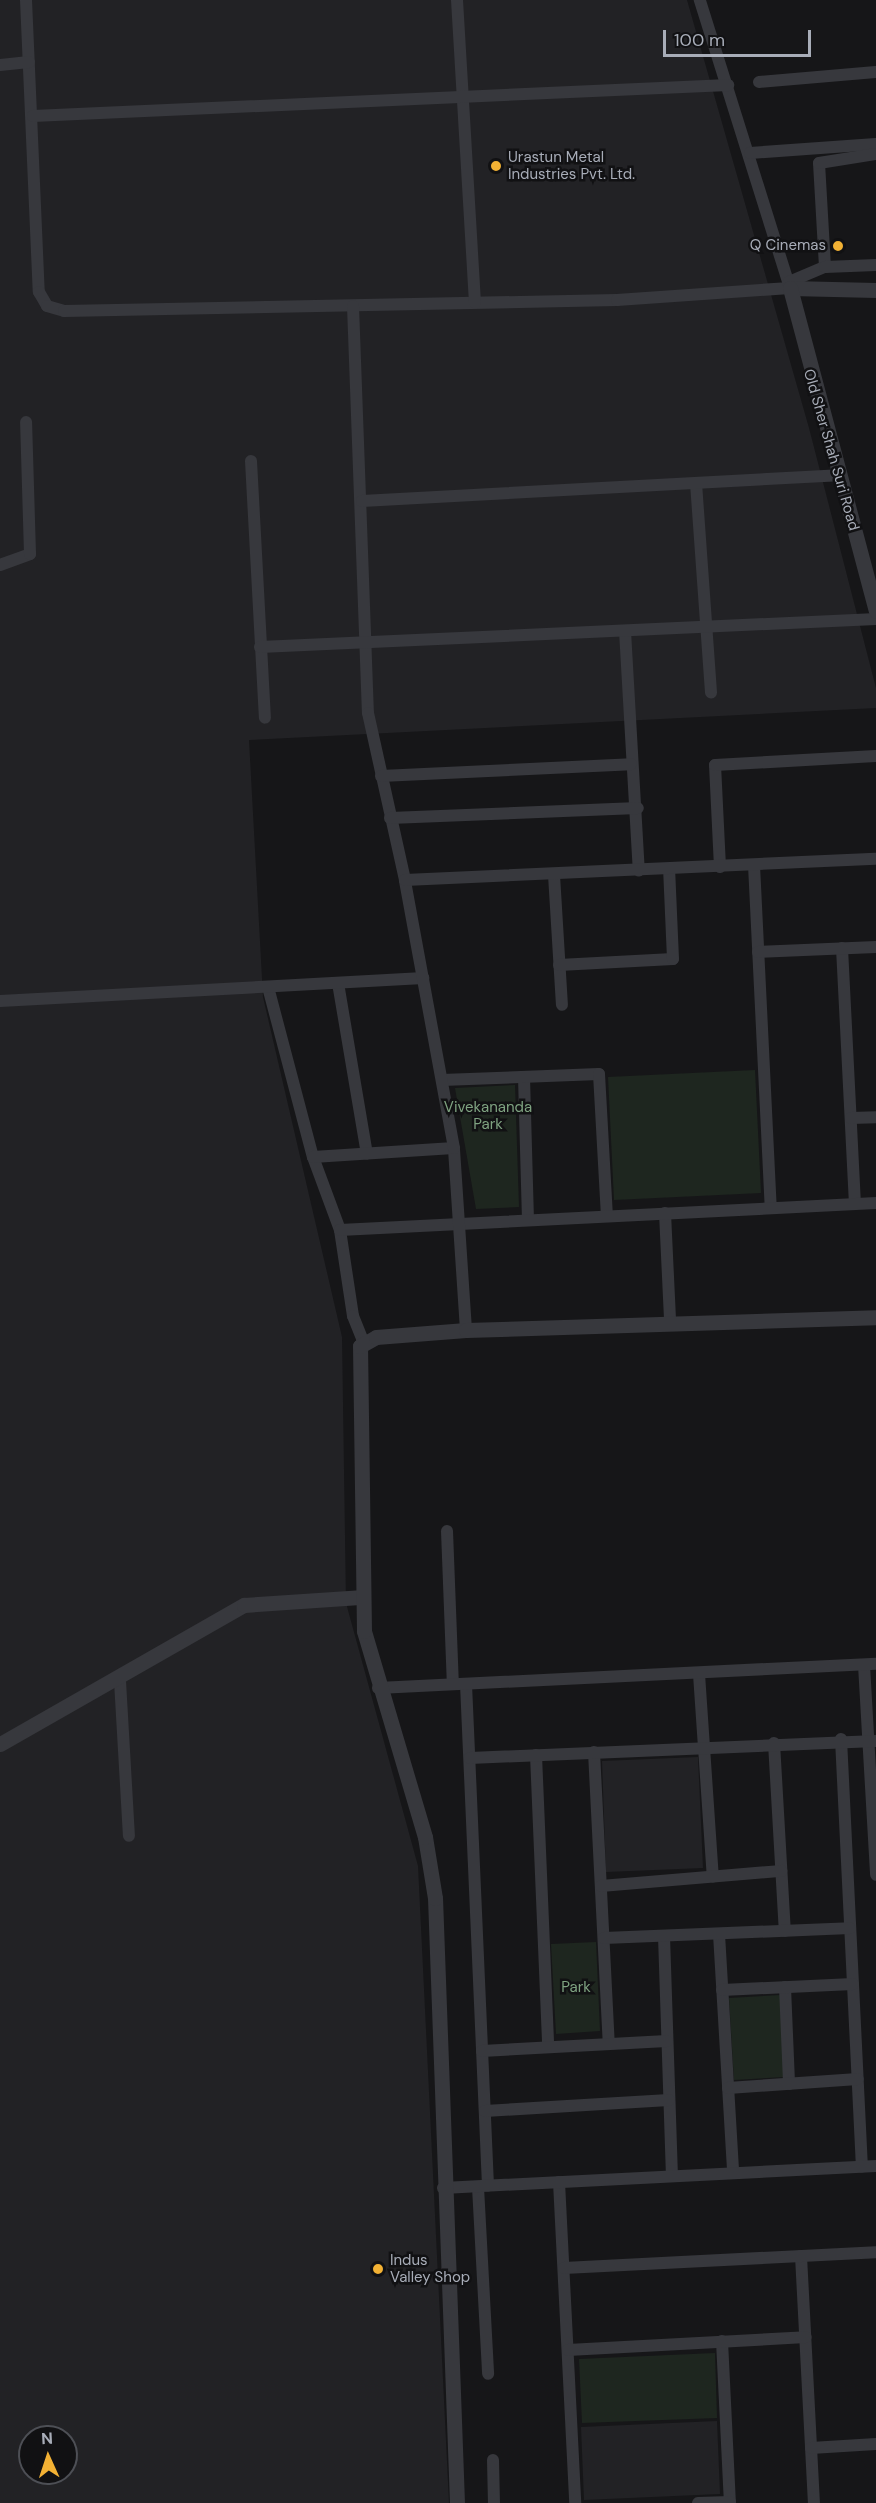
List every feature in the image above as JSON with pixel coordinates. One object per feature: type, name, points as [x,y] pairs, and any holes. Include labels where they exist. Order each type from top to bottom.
[{"type":"street","points":[[26,0],[33,116],[39,292],[47,306],[64,311],[617,300],[790,285],[876,290]]},
{"type":"street","points":[[457,0],[475,302]]},
{"type":"street","points":[[700,0],[790,285]]},
{"type":"street","points":[[0,65],[29,62]]},
{"type":"street","points":[[759,82],[876,72]]},
{"type":"street","points":[[33,116],[728,85]]},
{"type":"street","points":[[750,153],[876,144]]},
{"type":"street","points":[[825,267],[819,163],[876,154]]},
{"type":"street","points":[[790,285],[825,267],[876,265]]},
{"type":"street","name":"Old Sher Shah Suri Road","points":[[790,285],[876,611]]},
{"type":"street","points":[[353,306],[362,501],[368,713],[405,880],[454,1148],[466,1330]]},
{"type":"street","points":[[0,565],[30,554],[27,422]]},
{"type":"street","points":[[251,461],[265,718]]},
{"type":"street","points":[[362,501],[838,474]]},
{"type":"street","points":[[696,483],[711,692]]},
{"type":"street","points":[[260,647],[876,619]]},
{"type":"street","points":[[624,631],[632,764],[638,808],[639,871]]},
{"type":"street","points":[[720,867],[715,765],[876,756]]},
{"type":"street","points":[[381,776],[632,764]]},
{"type":"street","points":[[390,818],[638,808]]},
{"type":"street","points":[[405,880],[876,859]]},
{"type":"street","points":[[754,865],[771,1208]]},
{"type":"street","points":[[559,965],[673,959],[669,869]]},
{"type":"street","points":[[554,875],[562,1005]]},
{"type":"street","points":[[758,952],[876,947]]},
{"type":"street","points":[[842,948],[855,1204]]},
{"type":"street","points":[[0,1001],[423,978]]},
{"type":"street","points":[[338,983],[367,1154]]},
{"type":"street","points":[[268,987],[313,1157],[340,1230],[353,1316],[364,1343]]},
{"type":"street","points":[[441,1080],[600,1075],[607,1216]]},
{"type":"street","points":[[524,1077],[528,1220]]},
{"type":"street","points":[[851,1118],[876,1117]]},
{"type":"street","points":[[313,1157],[454,1148]]},
{"type":"street","points":[[340,1230],[876,1203]]},
{"type":"street","points":[[665,1213],[670,1321]]},
{"type":"street","points":[[457,2503],[443,2188],[433,1876],[378,1688],[360,1598],[358,1354],[364,1343],[376,1336],[670,1321],[876,1317]]},
{"type":"street","points":[[447,1531],[460,1684],[470,1758],[485,2111],[483,2186],[488,2374]]},
{"type":"street","points":[[0,1744],[120,1681],[244,1605],[360,1598]]},
{"type":"street","points":[[378,1688],[870,1665],[876,1875]]},
{"type":"street","points":[[699,1674],[712,1877]]},
{"type":"street","points":[[120,1681],[129,1836]]},
{"type":"street","points":[[840,1739],[862,2166]]},
{"type":"street","points":[[470,1758],[872,1739]]},
{"type":"street","points":[[774,1743],[785,1931]]},
{"type":"street","points":[[594,1752],[609,2044]]},
{"type":"street","points":[[536,1755],[548,2047]]},
{"type":"street","points":[[601,1886],[782,1871]]},
{"type":"street","points":[[604,1938],[850,1928]]},
{"type":"street","points":[[719,1934],[733,2173]]},
{"type":"street","points":[[664,1936],[672,2176]]},
{"type":"street","points":[[722,1990],[853,1983]]},
{"type":"street","points":[[785,1987],[789,2084]]},
{"type":"street","points":[[482,2051],[667,2041]]},
{"type":"street","points":[[728,2088],[858,2079]]},
{"type":"street","points":[[485,2111],[669,2100]]},
{"type":"street","points":[[443,2188],[876,2166]]},
{"type":"street","points":[[559,2182],[575,2503]]},
{"type":"street","points":[[564,2268],[876,2252]]},
{"type":"street","points":[[801,2256],[814,2503]]},
{"type":"street","points":[[568,2350],[806,2337]]},
{"type":"street","points":[[698,2503],[730,2502],[722,2342]]},
{"type":"street","points":[[811,2448],[876,2444]]},
{"type":"street","points":[[493,2460],[494,2503]]},
{"type":"shaded area","points":[[0,0],[687,0],[809,428],[876,688],[876,708],[249,740],[263,997],[342,1337],[346,1603],[418,1866],[449,2503],[0,2503]]},
{"type":"shaded area","points":[[698,1757],[703,1868],[606,1872],[602,1761]]},
{"type":"shaded area","points":[[717,2421],[720,2494],[584,2500],[581,2427]]},
{"type":"green space","points":[[755,1070],[761,1193],[614,1200],[608,1077]]},
{"type":"green space","name":"Vivekananda Park","points":[[515,1085],[519,1207],[476,1209],[455,1088]]},
{"type":"green space","name":"Park","points":[[596,1942],[600,2031],[556,2034],[551,1944]]},
{"type":"green space","points":[[780,1995],[785,2077],[734,2080],[729,1998]]},
{"type":"green space","points":[[715,2353],[717,2418],[582,2423],[579,2359]]},
{"type":"place","name":"Urastun Metal Industries Pvt. Ltd.","points":[[496,166]]},
{"type":"place","name":"Q Cinemas","points":[[838,246]]},
{"type":"place","name":"Indus Valley Shop","points":[[378,2269]]}]
